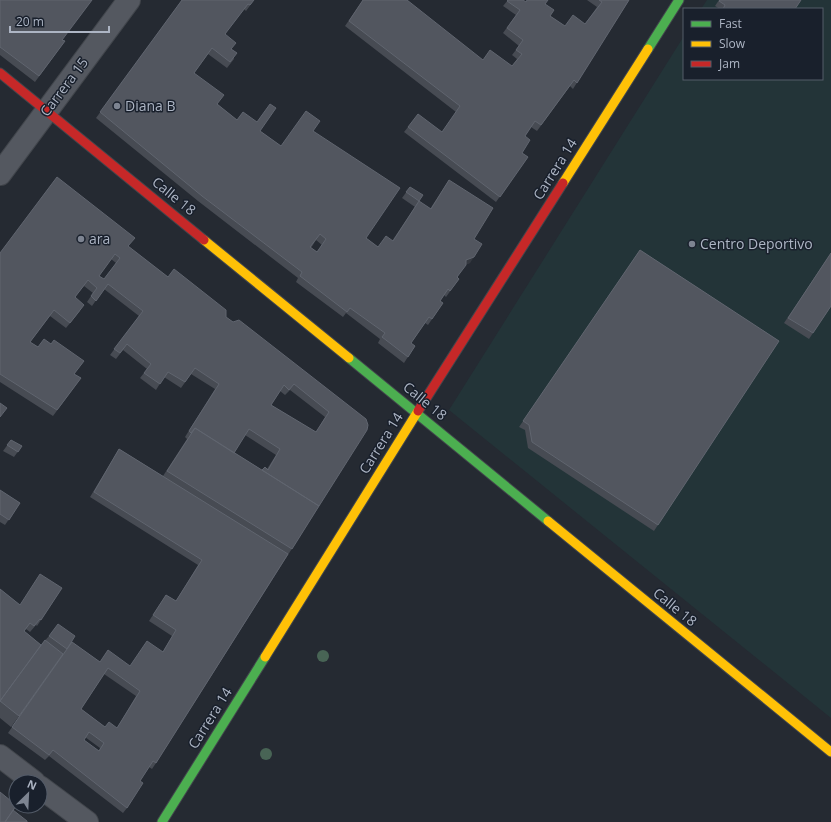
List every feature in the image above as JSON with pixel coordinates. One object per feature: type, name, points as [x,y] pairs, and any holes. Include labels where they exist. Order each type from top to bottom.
[{"type":"street","name":"Carrera 15","points":[[0,174],[129,0]]},
{"type":"street","name":"Carrera 14","points":[[162,822],[417,413],[679,0]]},
{"type":"street","name":"Calle 18","points":[[0,73],[831,752]]},
{"type":"street","points":[[0,756],[24,774]]},
{"type":"street","points":[[48,793],[87,822]]},
{"type":"shaded area","name":"Centro Deportivo","points":[[707,0],[831,0],[831,718],[449,410],[683,38],[683,80],[823,80],[823,8],[702,8]]},
{"type":"building","points":[[0,0],[92,0],[62,40],[65,41],[39,76],[0,47]]},
{"type":"building","points":[[182,0],[254,0],[250,5],[248,4],[225,34],[236,43],[231,49],[237,53],[230,62],[212,48],[194,73],[224,95],[217,104],[237,120],[243,112],[257,122],[270,104],[276,108],[260,131],[281,146],[306,111],[320,121],[313,131],[400,188],[366,238],[378,247],[386,236],[393,241],[419,201],[431,209],[449,180],[493,208],[474,239],[482,244],[474,257],[466,260],[466,265],[457,277],[459,279],[450,291],[448,289],[440,301],[443,303],[432,319],[429,317],[411,343],[415,346],[408,357],[382,337],[385,333],[350,308],[347,312],[300,276],[302,272],[202,196],[100,112]],"holes":[[[320,234],[326,239],[317,252],[310,247]]]},
{"type":"building","points":[[363,0],[407,0],[483,60],[490,50],[512,66],[522,54],[516,50],[523,40],[507,28],[520,10],[507,1],[508,0],[523,0],[526,2],[527,0],[548,0],[545,4],[554,10],[550,16],[565,26],[573,15],[585,24],[602,2],[599,0],[629,0],[577,83],[574,80],[541,125],[535,121],[525,136],[530,140],[522,153],[528,157],[500,197],[408,127],[418,114],[442,132],[460,106],[349,21]]},
{"type":"building","points":[[801,0],[796,8],[724,8],[725,5],[719,1]]},
{"type":"building","points":[[57,177],[135,238],[128,246],[168,277],[174,269],[226,310],[226,317],[233,322],[239,320],[366,419],[368,425],[367,430],[319,506],[262,470],[265,467],[268,470],[280,449],[249,429],[234,453],[195,428],[191,433],[189,431],[219,384],[195,368],[185,382],[168,372],[160,384],[144,373],[151,364],[127,344],[120,353],[114,349],[143,311],[108,284],[96,301],[91,296],[97,288],[88,280],[75,297],[84,305],[70,323],[54,310],[30,342],[38,347],[44,339],[51,344],[54,340],[84,361],[74,374],[81,378],[57,410],[0,374],[0,253]],"holes":[[[115,254],[120,258],[104,279],[99,276]],[[294,384],[329,412],[316,432],[271,405],[284,385],[289,390]]]},
{"type":"building","points":[[410,187],[423,195],[419,201],[406,192]]},
{"type":"building","points":[[640,250],[779,341],[658,525],[532,442],[529,425],[523,421]]},
{"type":"building","points":[[831,253],[831,306],[813,333],[788,318]]},
{"type":"building","points":[[0,403],[7,408],[0,417]]},
{"type":"building","points":[[195,428],[319,506],[292,549],[167,471]]},
{"type":"building","points":[[11,440],[22,446],[18,452],[7,445]]},
{"type":"building","points":[[119,449],[288,554],[156,763],[153,761],[140,781],[143,783],[127,808],[53,750],[49,755],[12,727],[72,642],[100,662],[108,650],[130,666],[147,641],[163,652],[176,630],[153,615],[166,595],[176,601],[202,560],[94,492]],"holes":[[[108,668],[140,691],[117,728],[109,722],[105,727],[81,709]],[[89,732],[104,743],[99,751],[84,740]]]},
{"type":"building","points":[[0,490],[20,503],[9,520],[0,514]]},
{"type":"building","points":[[40,574],[62,588],[41,620],[40,619],[34,626],[30,623],[24,631],[41,645],[0,701],[0,589],[20,605]]},
{"type":"building","points":[[58,624],[75,636],[67,649],[49,636]]},
{"type":"building","points":[[45,640],[63,654],[19,716],[0,701]]},
{"type":"building","points":[[0,792],[8,798],[8,814],[10,814],[5,822],[0,822]]},
{"type":"building","points":[[10,814],[18,814],[27,821],[27,822],[5,822]]},
{"type":"traffic: fast","points":[[648,49],[679,0]]},
{"type":"traffic: fast","points":[[349,358],[548,521]]},
{"type":"traffic: fast","points":[[162,822],[265,657]]},
{"type":"traffic: slow","points":[[563,183],[648,49]]},
{"type":"traffic: slow","points":[[204,240],[349,358]]},
{"type":"traffic: slow","points":[[265,657],[418,411]]},
{"type":"traffic: slow","points":[[548,521],[831,752]]},
{"type":"traffic: jam","points":[[0,73],[204,240]]},
{"type":"traffic: jam","points":[[418,411],[563,183]]},
{"type":"place","name":"Diana B","points":[[117,106]]},
{"type":"place","name":"ara","points":[[81,239]]},
{"type":"place","name":"Centro Deportivo","points":[[692,244]]}]
